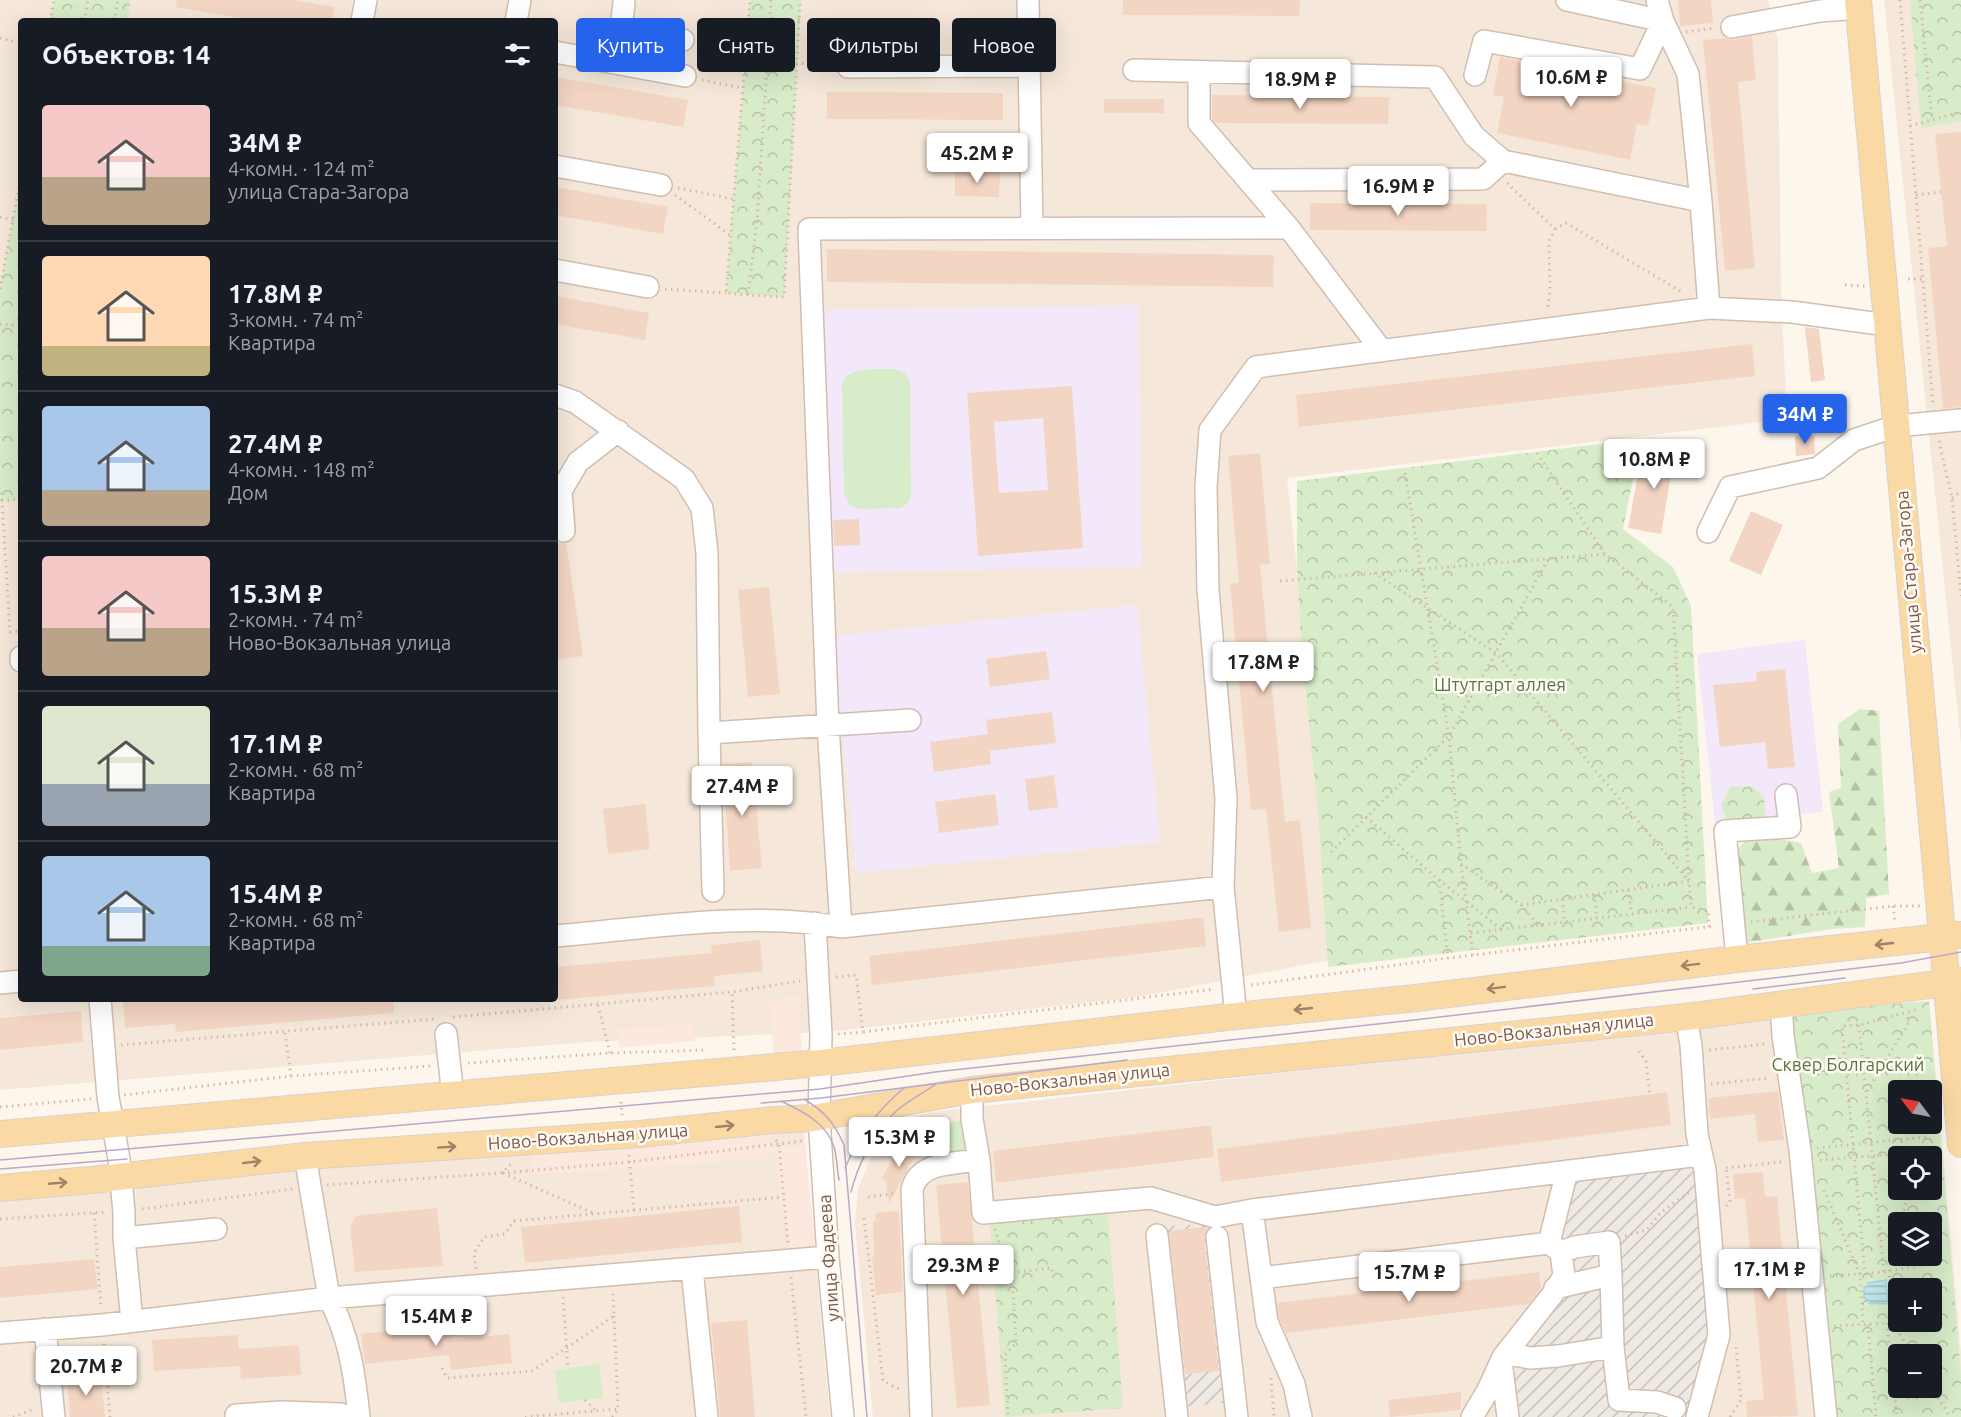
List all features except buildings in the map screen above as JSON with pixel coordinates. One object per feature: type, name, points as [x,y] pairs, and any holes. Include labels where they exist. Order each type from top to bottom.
[{"type":"main road","name":"улица Стара-Загора","points":[[1858,4],[1896,426],[1951,936],[1960,1133]]},
{"type":"main road","points":[[0,1134],[821,1063],[1416,998],[1951,936]]},
{"type":"main road","name":"Ново-Вокзальная улица","points":[[0,1188],[305,1156],[640,1134],[774,1120],[819,1118],[972,1090],[1686,1017],[1953,981]]},
{"type":"street","points":[[363,18],[366,0]]},
{"type":"street","points":[[517,18],[520,0]]},
{"type":"street","points":[[1028,0],[1028,18]]},
{"type":"street","points":[[1567,0],[1666,27]]},
{"type":"street","points":[[1657,0],[1666,27],[1688,74],[1709,308]]},
{"type":"street","points":[[620,1],[621,18]]},
{"type":"street","points":[[1732,27],[1858,4]]},
{"type":"street","points":[[1475,75],[1484,40],[1640,69],[1666,27]]},
{"type":"street","points":[[558,53],[685,76]]},
{"type":"street","points":[[1134,70],[1435,77],[1474,135],[1498,165],[1701,201]]},
{"type":"street","points":[[1029,72],[1032,228]]},
{"type":"street","points":[[1199,72],[1199,123],[1289,228],[1382,351]]},
{"type":"street","points":[[1248,180],[1483,179],[1498,165]]},
{"type":"street","points":[[558,167],[661,185]]},
{"type":"street","points":[[841,927],[828,726],[809,230],[1289,228]]},
{"type":"street","points":[[558,271],[648,287]]},
{"type":"street","points":[[1236,1016],[1222,887],[1226,799],[1208,590],[1206,487],[1210,430],[1256,367],[1709,308],[1792,312],[1887,325]]},
{"type":"street","points":[[558,396],[575,402],[618,430],[684,479],[702,508],[707,553],[713,891]]},
{"type":"street","points":[[1708,532],[1730,487],[1818,468],[1854,440],[1896,426],[1961,420]]},
{"type":"street","points":[[558,472],[578,462],[618,430]]},
{"type":"street","points":[[564,531],[561,491],[578,462]]},
{"type":"street","points":[[709,733],[910,720]]},
{"type":"street","points":[[1737,959],[1725,831],[1790,827],[1786,795]]},
{"type":"street","points":[[558,936],[741,920],[815,923],[841,927],[1222,887]]},
{"type":"street","name":"улица Фадеева","points":[[815,923],[821,1035],[819,1118],[828,1257],[843,1417]]},
{"type":"street","points":[[0,983],[18,981]]},
{"type":"street","points":[[99,1002],[108,1097],[119,1160],[132,1321]]},
{"type":"street","points":[[1781,1004],[1796,1156],[1813,1277],[1826,1417]]},
{"type":"street","points":[[1261,1278],[1609,1242],[1613,1347],[1619,1400],[1657,1402],[1675,1413],[1699,1410],[1719,1335],[1704,1170],[1697,1134],[1686,1017]]},
{"type":"street","points":[[442,1023],[453,1096]]},
{"type":"street","points":[[972,1090],[972,1119],[979,1160],[983,1213],[1151,1198],[1215,1217],[1252,1210],[1567,1171],[1704,1170]]},
{"type":"street","points":[[236,1416],[282,1412],[346,1416],[357,1394],[355,1376],[339,1317],[329,1298],[305,1156]]},
{"type":"street","points":[[921,1417],[912,1190],[914,1179],[922,1171],[930,1168],[979,1160]]},
{"type":"street","points":[[1472,1417],[1487,1392],[1503,1357],[1552,1295],[1564,1276],[1555,1248],[1567,1171]]},
{"type":"street","points":[[1252,1210],[1267,1322],[1294,1384],[1301,1417]]},
{"type":"street","points":[[124,1238],[216,1229]]},
{"type":"street","points":[[1157,1235],[1177,1417]]},
{"type":"street","points":[[1217,1237],[1237,1417]]},
{"type":"street","points":[[0,1333],[132,1321],[329,1298],[828,1257]]},
{"type":"street","points":[[692,1269],[707,1417]]},
{"type":"street","points":[[1555,1288],[1611,1275]]},
{"type":"street","points":[[45,1329],[54,1417]]},
{"type":"street","points":[[1503,1357],[1558,1356],[1613,1347]]},
{"type":"street","points":[[1503,1357],[1508,1417]]},
{"type":"path","points":[[51,18],[54,0]]},
{"type":"path","points":[[85,18],[88,0]]},
{"type":"path","points":[[115,18],[118,0]]},
{"type":"path","points":[[749,18],[750,0]]},
{"type":"path","points":[[770,18],[771,0]]},
{"type":"path","points":[[648,287],[784,297],[800,0]]},
{"type":"path","points":[[1900,0],[1935,422],[1952,498],[1961,596]]},
{"type":"path","points":[[1920,0],[1932,119]]},
{"type":"path","points":[[1666,27],[1732,27]]},
{"type":"path","points":[[0,38],[18,42]]},
{"type":"path","points":[[796,63],[807,64]]},
{"type":"path","points":[[726,293],[744,72]]},
{"type":"path","points":[[748,295],[757,221],[766,72]]},
{"type":"path","points":[[685,76],[743,88]]},
{"type":"path","points":[[1910,126],[1961,112]]},
{"type":"path","points":[[1498,165],[1554,230]]},
{"type":"path","points":[[661,185],[734,199]]},
{"type":"path","points":[[661,185],[730,235]]},
{"type":"path","points":[[0,289],[18,192]]},
{"type":"path","points":[[1916,195],[1941,192]]},
{"type":"path","points":[[0,217],[13,220]]},
{"type":"path","points":[[1543,330],[1550,291],[1549,241],[1554,230],[1566,223],[1709,308]]},
{"type":"path","points":[[1908,279],[1923,279]]},
{"type":"path","points":[[1845,285],[1867,286]]},
{"type":"path","points":[[0,324],[18,326]]},
{"type":"path","points":[[1537,453],[1605,554],[1673,607],[1691,907]]},
{"type":"path","points":[[1405,473],[1449,736],[1461,864],[1473,955]]},
{"type":"path","points":[[1952,498],[1961,491]]},
{"type":"path","points":[[0,493],[10,632],[18,631]]},
{"type":"path","points":[[1,502],[18,499]]},
{"type":"path","points":[[1280,581],[1605,554]]},
{"type":"path","points":[[1331,852],[1449,736],[1550,558]]},
{"type":"path","points":[[1374,573],[1496,653],[1689,881]]},
{"type":"path","points":[[1366,817],[1439,880],[1502,930]]},
{"type":"path","points":[[1461,864],[1521,905],[1538,925]]},
{"type":"path","points":[[1439,880],[1448,958]]},
{"type":"path","points":[[1521,905],[1689,881]]},
{"type":"path","points":[[1628,890],[1632,914]]},
{"type":"path","points":[[1594,894],[1597,918]]},
{"type":"path","points":[[1562,899],[1565,922]]},
{"type":"path","points":[[1893,906],[1899,942]]},
{"type":"path","points":[[1471,933],[1691,907],[1708,911],[1709,927]]},
{"type":"path","points":[[1866,1092],[1908,1024],[1903,988]]},
{"type":"path","points":[[104,1047],[442,1023],[598,1004],[732,992]]},
{"type":"path","points":[[0,1107],[291,1076],[610,1053],[598,1004]]},
{"type":"path","points":[[1865,1275],[1842,1026],[1859,1025],[1907,1013]]},
{"type":"path","points":[[1859,1025],[1888,1287]]},
{"type":"path","points":[[285,1033],[291,1076]]},
{"type":"path","points":[[1691,1052],[1776,1043]]},
{"type":"path","points":[[1639,1051],[1646,1062],[1650,1095]]},
{"type":"path","points":[[1694,1086],[1770,1079],[1768,1067]]},
{"type":"path","points":[[621,1102],[622,1120]]},
{"type":"path","points":[[772,1133],[779,1145],[806,1417]]},
{"type":"path","points":[[1609,1242],[1647,1230],[1661,1212],[1704,1170],[1796,1156],[1852,1144],[1927,1137]]},
{"type":"path","points":[[0,1219],[124,1212],[309,1186],[630,1162],[802,1141]]},
{"type":"path","points":[[627,1146],[634,1210]]},
{"type":"path","points":[[1796,1156],[1811,1161],[1888,1155]]},
{"type":"path","points":[[502,1173],[515,1160]]},
{"type":"path","points":[[502,1173],[595,1214]]},
{"type":"path","points":[[1820,1181],[1860,1275],[1876,1417]]},
{"type":"path","points":[[868,1197],[912,1190]]},
{"type":"path","points":[[478,1286],[474,1253],[484,1237],[505,1234],[514,1221],[783,1197]]},
{"type":"path","points":[[983,1213],[995,1228],[1002,1254],[1012,1273],[1016,1343],[1005,1355],[1008,1417]]},
{"type":"path","points":[[864,1218],[883,1381],[902,1391]]},
{"type":"path","points":[[1886,1272],[1888,1265]]},
{"type":"path","points":[[1813,1277],[1865,1275],[1918,1266]]},
{"type":"path","points":[[1012,1273],[1052,1268],[1052,1272]]},
{"type":"path","points":[[612,1417],[618,1409],[613,1293]]},
{"type":"path","points":[[563,1297],[568,1368]]},
{"type":"path","points":[[442,1368],[447,1378],[532,1371],[614,1316]]},
{"type":"path","points":[[1817,1326],[1866,1326],[1887,1323],[1897,1417]]},
{"type":"path","points":[[1939,1398],[1950,1417]]},
{"type":"path","points":[[585,1400],[596,1411]]},
{"type":"path","points":[[525,1417],[618,1409]]},
{"type":"shaded area","points":[[0,0],[1768,0],[1778,40],[1781,290],[1787,419],[1287,478],[1340,958],[1137,997],[827,1032],[588,1042],[0,1090]]},
{"type":"shaded area","points":[[1884,0],[1961,0],[1961,744]]},
{"type":"shaded area","points":[[1138,305],[1142,567],[825,572],[822,310]]},
{"type":"shaded area","points":[[1137,605],[1160,842],[856,873],[832,636]]},
{"type":"shaded area","points":[[1805,640],[1823,812],[1715,823],[1697,654]]},
{"type":"shaded area","points":[[798,997],[802,1052],[774,1054],[769,1000]]},
{"type":"shaded area","points":[[1929,1001],[1936,1080],[1888,1080],[1888,1134],[1941,1134],[1961,1354],[1961,1417],[873,1417],[855,1223],[858,1189],[873,1153],[900,1128],[923,1113]]},
{"type":"shaded area","points":[[694,1023],[695,1041],[619,1048],[617,1030]]},
{"type":"shaded area","points":[[803,1119],[830,1417],[0,1417],[0,1200],[152,1182]]},
{"type":"shaded area","points":[[769,1132],[771,1148],[804,1145],[814,1235],[807,1247],[792,1249],[783,1210],[776,1153],[770,1154],[770,1158],[531,1175],[531,1149]]},
{"type":"shaded area","points":[[1700,1155],[1719,1335],[1697,1417],[1508,1417],[1506,1353],[1564,1276],[1549,1243],[1567,1171]]},
{"type":"shaded area","points":[[1213,1224],[1232,1402],[1180,1407],[1161,1226]]},
{"type":"green space","points":[[54,0],[130,0],[128,18],[51,18]]},
{"type":"green space","points":[[750,0],[801,0],[784,297],[726,293],[744,72],[795,72],[795,18],[749,18]]},
{"type":"green space","points":[[1910,0],[1961,0],[1961,121],[1921,128]]},
{"type":"green space","points":[[18,192],[18,499],[2,501],[0,493],[0,289]]},
{"type":"green space","points":[[893,369],[904,372],[910,382],[911,497],[907,504],[900,508],[861,509],[851,506],[844,495],[842,385],[850,374],[856,371]]},
{"type":"green space","name":"Штутгарт аллея","points":[[1641,439],[1623,529],[1673,567],[1691,606],[1708,923],[1328,967],[1318,811],[1302,654],[1297,568],[1297,481]]},
{"type":"green space","points":[[1860,709],[1879,711],[1889,894],[1866,898],[1865,927],[1831,929],[1745,943],[1734,854],[1745,841],[1772,838],[1801,843],[1812,873],[1839,868],[1829,792],[1841,788],[1838,724]]},
{"type":"green space","points":[[1752,786],[1764,797],[1765,819],[1728,824],[1721,805],[1730,787]]},
{"type":"green space","name":"Сквер Болгарский","points":[[1929,1001],[1936,1080],[1888,1080],[1888,1134],[1940,1134],[1941,1146],[1888,1146],[1888,1200],[1942,1200],[1942,1153],[1961,1375],[1961,1417],[1823,1417],[1785,1013]]},
{"type":"green space","points":[[967,1119],[969,1157],[932,1163],[911,1141],[919,1129]]},
{"type":"green space","points":[[1108,1214],[1123,1408],[1005,1417],[990,1224]]},
{"type":"green space","points":[[599,1364],[603,1398],[559,1403],[555,1370]]},
{"type":"water","points":[[1886,1280],[1888,1304],[1869,1303],[1869,1300],[1864,1298],[1864,1287],[1868,1286],[1868,1283]]},
{"type":"tram line","points":[[0,1160],[820,1089],[935,1072],[1414,1020],[1901,963],[1961,952]]},
{"type":"tram line","points":[[1753,989],[1845,978]]},
{"type":"tram line","points":[[761,1103],[821,1098],[1127,1060]]},
{"type":"tram line","points":[[851,1192],[867,1150],[886,1122],[903,1106],[936,1084]]},
{"type":"tram line","points":[[845,1168],[870,1123],[905,1087]]},
{"type":"tram line","points":[[804,1099],[828,1118],[844,1145],[867,1417]]},
{"type":"tram line","points":[[781,1101],[813,1119],[826,1131],[834,1147],[839,1180]]},
{"type":"tram line","points":[[0,1169],[127,1159]]}]
